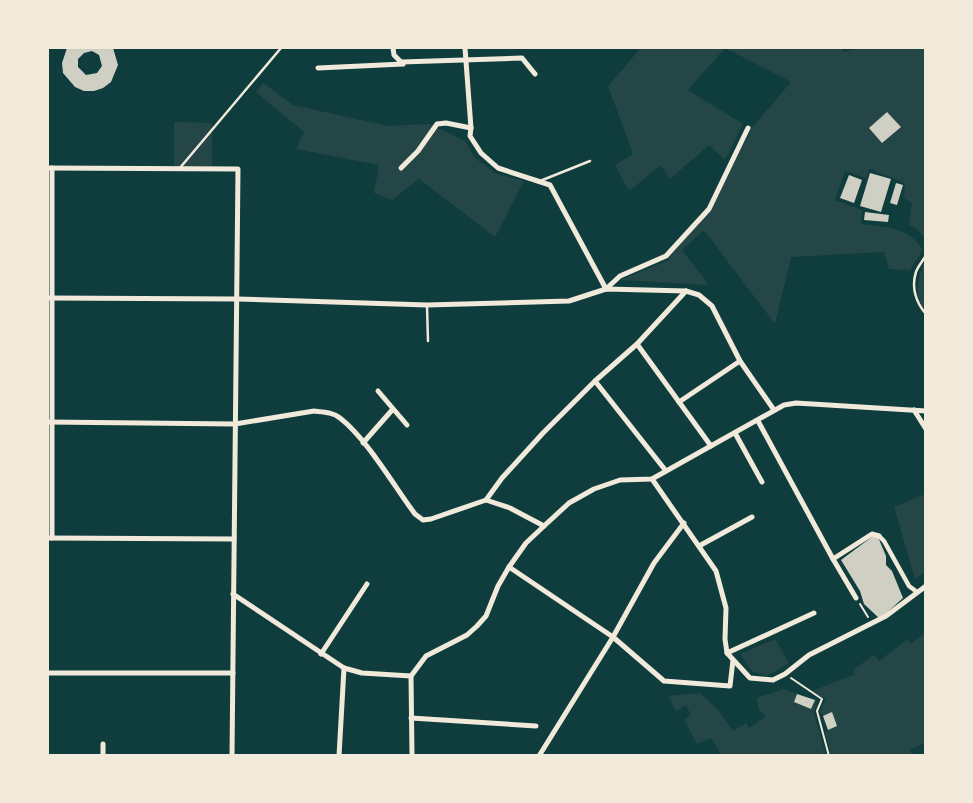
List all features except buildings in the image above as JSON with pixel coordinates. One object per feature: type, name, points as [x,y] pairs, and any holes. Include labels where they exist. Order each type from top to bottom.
[{"type":"street","points":[[393,48],[394,56],[401,62],[522,58],[535,74]]},
{"type":"street","points":[[465,48],[470,136],[481,153],[498,168],[550,185],[606,289]]},
{"type":"street","points":[[318,68],[466,60]]},
{"type":"street","points":[[401,168],[418,151],[437,124],[446,123],[471,128]]},
{"type":"street","points":[[606,289],[620,276],[666,256],[709,209],[748,128]]},
{"type":"street","points":[[232,756],[238,169],[50,168],[50,538],[234,539]]},
{"type":"street","points":[[50,298],[237,299],[427,305],[569,301],[606,289],[686,291],[699,296],[712,306],[740,361],[774,410]]},
{"type":"street","points":[[486,500],[502,478],[543,434],[595,381],[637,344],[686,291]]},
{"type":"street","points":[[637,344],[711,446]]},
{"type":"street","points":[[679,402],[740,361]]},
{"type":"street","points":[[595,381],[666,471]]},
{"type":"street","points":[[378,391],[407,425]]},
{"type":"street","points":[[412,756],[411,676],[426,656],[467,635],[478,626],[486,616],[498,586],[526,543],[569,503],[594,489],[620,480],[652,479],[758,421],[774,410],[796,403],[926,411]]},
{"type":"street","points":[[362,442],[393,410]]},
{"type":"street","points":[[914,410],[926,429]]},
{"type":"street","points":[[50,422],[235,424],[314,412],[327,412],[339,417],[362,442],[415,514],[423,520],[486,500],[510,508],[544,526]]},
{"type":"street","points":[[758,421],[856,598]]},
{"type":"street","points":[[735,433],[762,482]]},
{"type":"street","points":[[652,479],[716,571],[726,608],[725,639],[727,653],[750,678],[773,680],[785,674],[809,655],[873,624],[926,586]]},
{"type":"street","points":[[699,546],[752,517]]},
{"type":"street","points":[[539,756],[613,637],[654,563],[684,524]]},
{"type":"street","points":[[833,559],[872,534],[879,536],[884,541],[909,586],[917,592]]},
{"type":"street","points":[[509,567],[613,637],[664,681],[730,686],[733,660]]},
{"type":"street","points":[[321,654],[367,584]]},
{"type":"street","points":[[233,594],[344,668],[362,673],[411,676]]},
{"type":"street","points":[[727,653],[814,613]]},
{"type":"street","points":[[339,756],[344,668]]},
{"type":"street","points":[[48,673],[233,673]]},
{"type":"street","points":[[411,718],[536,726]]},
{"type":"street","points":[[103,744],[103,756]]},
{"type":"lane","points":[[179,169],[281,48]]},
{"type":"lane","points":[[540,181],[590,161]]},
{"type":"lane","points":[[926,255],[915,275],[914,294],[920,308],[926,314]]},
{"type":"lane","points":[[427,305],[428,341]]},
{"type":"path","points":[[856,598],[873,624]]},
{"type":"path","points":[[785,674],[822,699],[817,711],[829,756]]},
{"type":"shaded area","points":[[641,48],[725,48],[688,90],[743,124],[725,160],[709,145],[670,179],[661,165],[629,191],[615,165],[633,154],[608,86]]},
{"type":"shaded area","points":[[725,48],[841,48],[843,52],[863,48],[925,48],[925,239],[917,229],[909,225],[912,203],[904,198],[905,183],[870,169],[866,178],[845,171],[835,200],[862,210],[861,224],[904,232],[917,242],[923,250],[910,270],[889,269],[884,252],[791,257],[775,324],[704,230],[682,250],[709,285],[620,280],[669,260],[668,256],[711,209],[752,128],[791,82]]},
{"type":"shaded area","points":[[263,83],[293,105],[388,126],[429,124],[465,141],[475,158],[495,173],[524,181],[495,237],[419,179],[392,200],[374,193],[379,165],[296,149],[304,132],[256,92]]},
{"type":"shaded area","points":[[174,122],[212,123],[212,166],[174,166]]},
{"type":"shaded area","points":[[925,260],[925,315],[919,301],[918,288]]},
{"type":"shaded area","points":[[925,494],[925,572],[915,579],[894,507]]},
{"type":"shaded area","points":[[925,633],[925,743],[910,750],[912,755],[831,755],[825,732],[837,726],[832,713],[823,716],[820,711],[826,698],[810,692],[855,674],[853,670],[874,655],[879,661],[908,639],[910,644]]},
{"type":"shaded area","points":[[775,639],[789,663],[767,676],[752,671],[740,654]]},
{"type":"shaded area","points":[[784,689],[797,694],[794,702],[811,709],[815,700],[817,701],[814,713],[826,755],[721,755],[711,738],[697,744],[684,720],[691,715],[686,705],[676,711],[668,696],[700,693],[718,710],[733,731],[746,723],[749,728],[766,716],[759,710],[757,698]]}]
